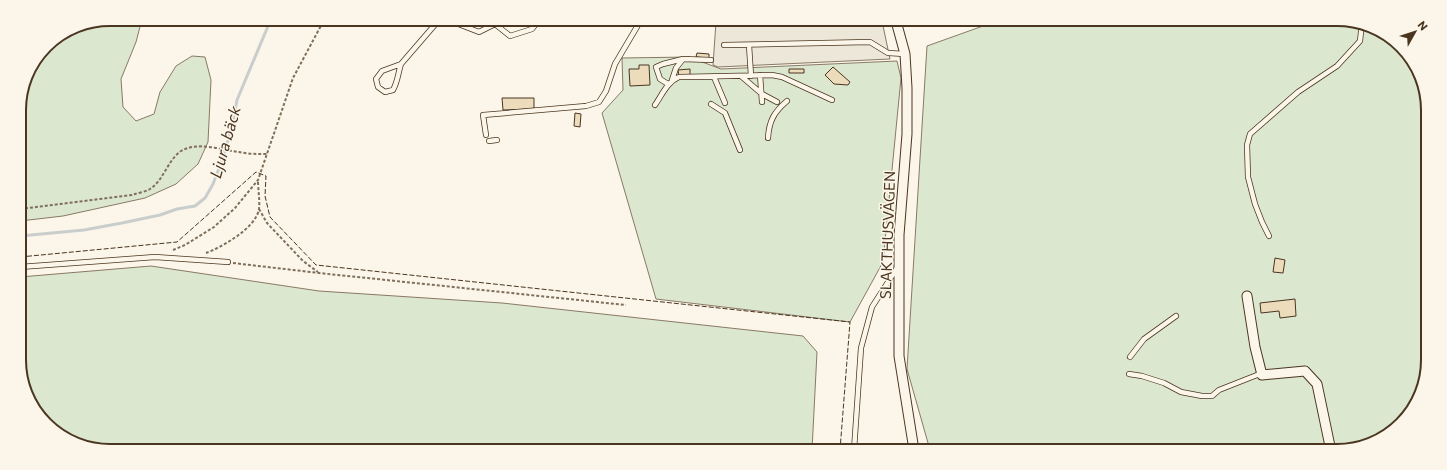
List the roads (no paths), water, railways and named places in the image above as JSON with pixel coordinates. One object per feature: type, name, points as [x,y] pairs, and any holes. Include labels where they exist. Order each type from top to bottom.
[{"type":"street","name":"SLAKTHUSVÄGEN","points":[[897,26],[905,54],[907,88],[907,134],[899,235],[899,356],[913,444]]},
{"type":"street","points":[[1247,296],[1255,347],[1262,375],[1304,371],[1317,384],[1330,444]]},
{"type":"lane","points":[[401,64],[382,71],[376,79],[378,87],[385,92],[393,90],[398,82],[398,72],[401,64],[434,26]]},
{"type":"lane","points":[[464,26],[479,32],[489,26]]},
{"type":"lane","points":[[499,26],[510,36],[532,29],[534,26]]},
{"type":"lane","points":[[486,135],[483,115],[586,106],[599,102],[606,91],[615,64],[637,26]]},
{"type":"lane","points":[[1269,236],[1255,204],[1248,177],[1247,145],[1250,134],[1298,92],[1337,66],[1360,41],[1361,30]]},
{"type":"lane","points":[[724,45],[870,42],[888,53],[905,54]]},
{"type":"lane","points":[[749,45],[751,76]]},
{"type":"lane","points":[[672,80],[676,68],[683,59]]},
{"type":"lane","points":[[668,84],[660,80],[656,67],[683,59],[711,60]]},
{"type":"lane","points":[[760,75],[762,102]]},
{"type":"lane","points":[[654,105],[668,84],[672,80],[679,77],[772,75],[782,77],[832,100]]},
{"type":"lane","points":[[741,76],[762,94],[777,102]]},
{"type":"lane","points":[[714,77],[725,103]]},
{"type":"lane","points":[[768,138],[768,127],[776,111],[787,101]]},
{"type":"lane","points":[[711,104],[725,113],[740,150]]},
{"type":"lane","points":[[489,141],[497,140]]},
{"type":"lane","points":[[26,267],[155,257],[228,262]]},
{"type":"lane","points":[[854,444],[861,348],[872,307],[899,265]]},
{"type":"lane","points":[[1130,357],[1144,339],[1176,316]]},
{"type":"lane","points":[[1129,374],[1142,376],[1164,383],[1181,392],[1202,396],[1212,396],[1219,390],[1257,375],[1262,375]]},
{"type":"waterway","name":"Ljura bäck","points":[[26,235],[84,230],[122,223],[195,206],[205,198],[213,184],[223,158],[231,130],[237,100],[268,26]]}]
